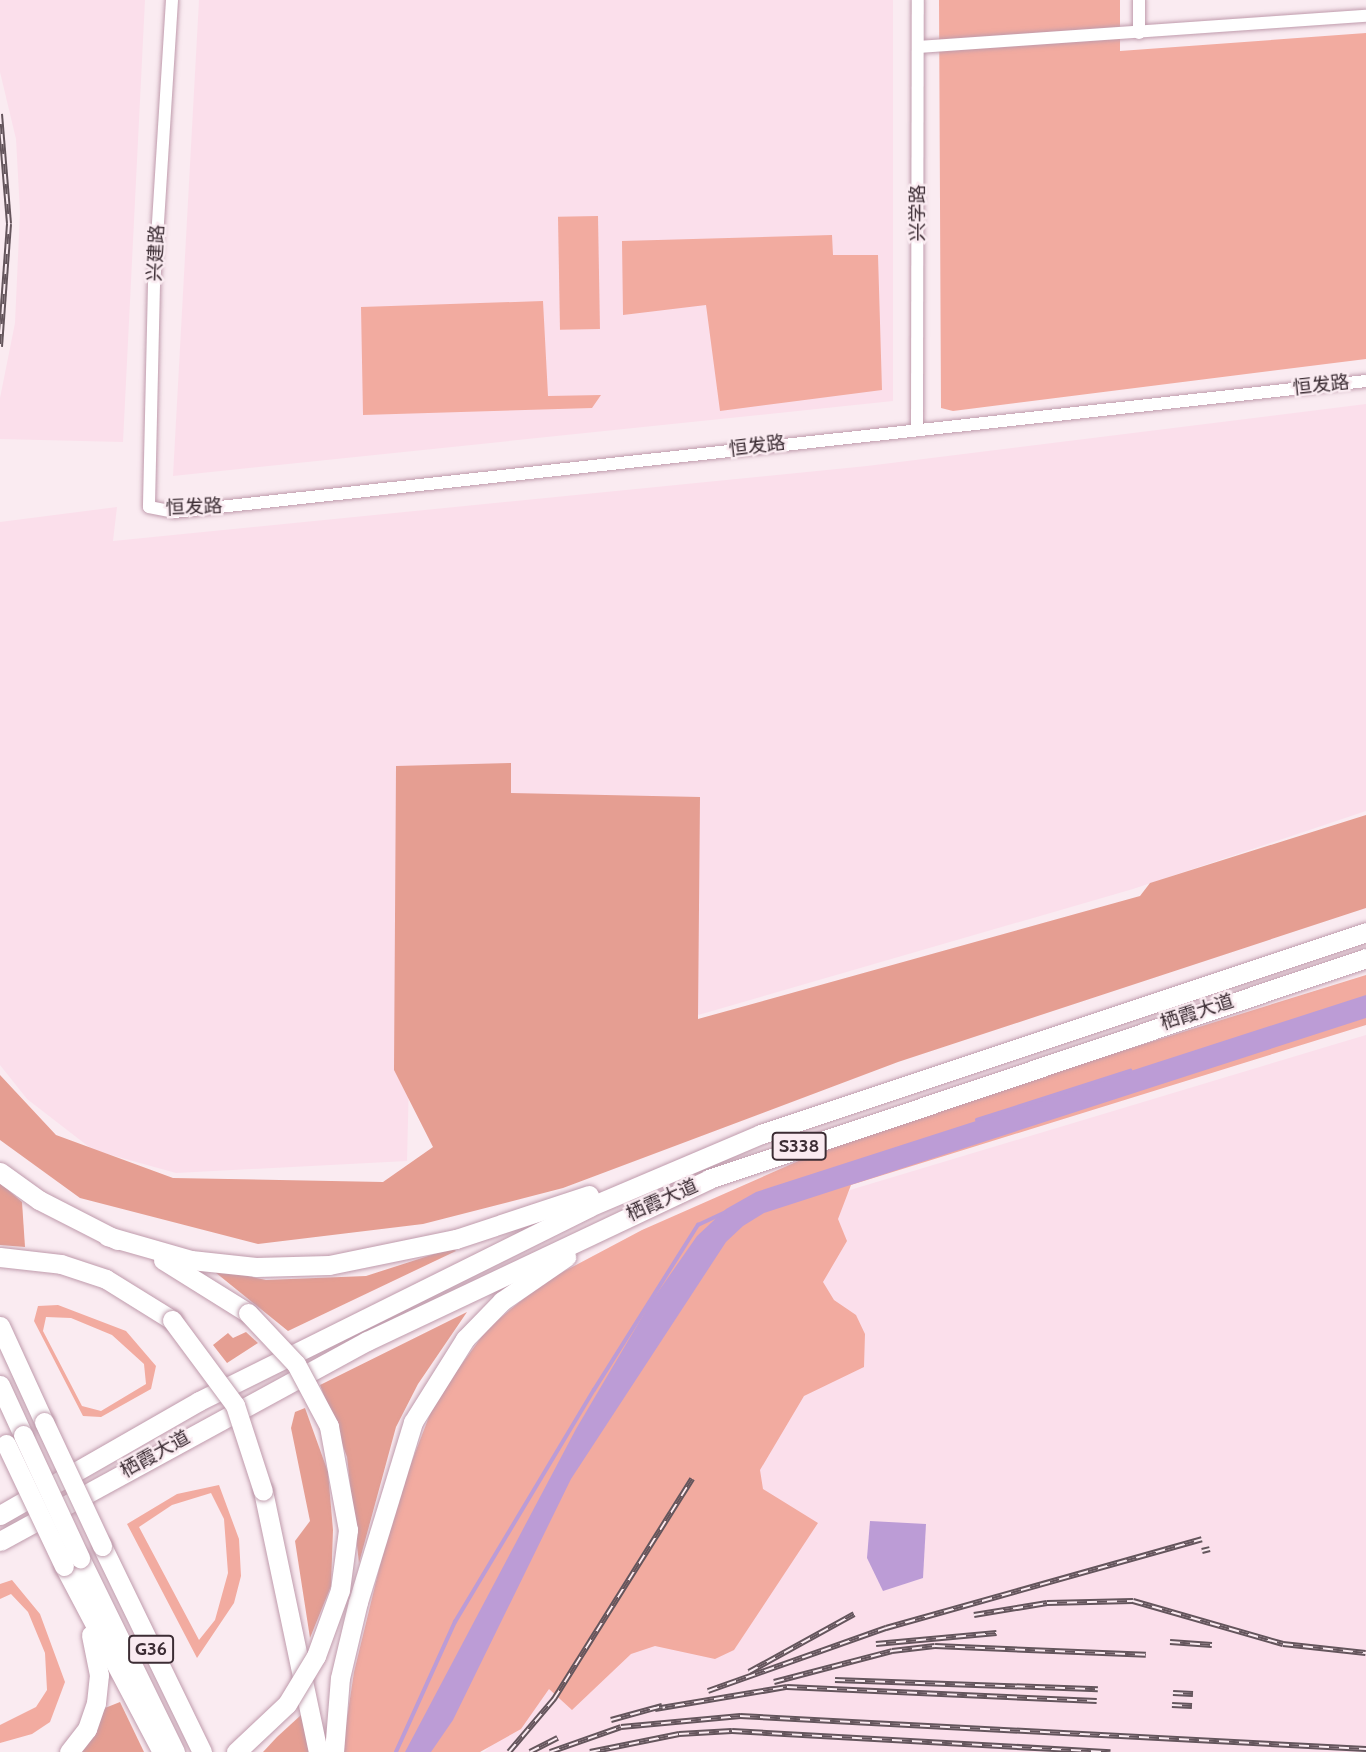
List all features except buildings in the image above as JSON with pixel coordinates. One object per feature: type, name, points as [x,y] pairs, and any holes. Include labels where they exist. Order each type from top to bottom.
[{"type":"highway","name":"栖霞大道","points":[[0,1515],[199,1401],[589,1207],[761,1134],[1366,932]]},
{"type":"highway","name":"栖霞大道","points":[[0,1541],[258,1398],[656,1202],[846,1130],[1366,958]]},
{"type":"highway","points":[[334,1752],[340,1678],[401,1451],[427,1394],[465,1339],[502,1301],[558,1261],[846,1130]]},
{"type":"highway","points":[[107,1236],[191,1260],[256,1267],[353,1262],[514,1222],[761,1134]]},
{"type":"highway","points":[[0,1172],[38,1200],[210,1286],[248,1313],[296,1364],[329,1426],[348,1531],[337,1599],[316,1656],[287,1704],[236,1752]]},
{"type":"highway","points":[[0,1257],[61,1264],[106,1279],[172,1320],[235,1405],[263,1491],[317,1752]]},
{"type":"highway","name":"G36","points":[[0,1326],[202,1752]]},
{"type":"highway","name":"G36","points":[[0,1385],[9,1437],[72,1562],[175,1752]]},
{"type":"highway","points":[[0,1549],[129,1480],[258,1398]]},
{"type":"highway","points":[[0,1504],[101,1443],[199,1401]]},
{"type":"highway","points":[[69,1752],[92,1717],[99,1675],[72,1562]]},
{"type":"highway","points":[[72,1562],[162,1752]]},
{"type":"street","name":"兴建路","points":[[149,507],[154,284],[172,0]]},
{"type":"street","name":"兴学路","points":[[917,426],[918,0]]},
{"type":"street","points":[[1139,0],[1139,33]]},
{"type":"street","points":[[918,47],[1366,16]]},
{"type":"street","name":"恒发路","points":[[149,507],[174,512],[377,491],[917,426],[1366,381]]},
{"type":"shaded area","points":[[0,0],[145,0],[123,442],[0,439],[0,398],[15,323],[20,212],[16,139],[0,72]]},
{"type":"shaded area","points":[[199,0],[893,0],[893,401],[173,476]]},
{"type":"shaded area","points":[[939,0],[1120,0],[1120,51],[1366,33],[1366,359],[953,411],[941,408]]},
{"type":"shaded area","points":[[598,216],[600,329],[560,330],[558,217]]},
{"type":"shaded area","points":[[832,235],[833,255],[878,255],[882,390],[720,411],[706,305],[623,315],[622,241]]},
{"type":"shaded area","points":[[543,301],[548,396],[601,395],[592,408],[363,415],[361,307]]},
{"type":"shaded area","points":[[1366,404],[1366,811],[1133,889],[474,1080],[409,1080],[407,1161],[176,1173],[93,1150],[27,1099],[0,1065],[0,522],[117,507],[113,541],[867,466]]},
{"type":"shaded area","points":[[511,763],[511,793],[700,797],[698,1019],[1140,896],[1150,883],[1366,815],[1366,908],[898,1062],[563,1188],[423,1224],[258,1244],[80,1198],[0,1140],[0,1075],[56,1135],[173,1178],[383,1182],[433,1147],[394,1070],[396,766]]},
{"type":"shaded area","points":[[1366,975],[1366,1025],[851,1185],[838,1219],[847,1241],[823,1282],[834,1300],[856,1315],[865,1334],[864,1367],[804,1396],[760,1470],[763,1489],[818,1523],[734,1650],[715,1659],[655,1646],[631,1654],[572,1710],[549,1689],[521,1729],[480,1752],[342,1752],[354,1672],[394,1508],[435,1401],[488,1328],[544,1282],[642,1230],[871,1129]]},
{"type":"shaded area","points":[[1366,995],[1366,1018],[764,1213],[743,1226],[726,1242],[571,1479],[453,1720],[431,1752],[405,1752],[576,1429],[651,1302],[697,1236],[726,1209],[756,1192]]},
{"type":"shaded area","points":[[1366,1035],[1366,1752],[484,1752],[513,1725],[850,1190]]},
{"type":"shaded area","points":[[0,1183],[22,1202],[25,1247],[0,1245]]},
{"type":"shaded area","points":[[453,1248],[456,1251],[288,1331],[210,1268],[266,1280],[366,1276]]},
{"type":"shaded area","points":[[58,1305],[126,1331],[156,1366],[151,1389],[101,1417],[83,1416],[34,1321],[38,1306]],"holes":[[[46,1317],[71,1318],[112,1335],[144,1364],[146,1384],[101,1411],[82,1406],[43,1331]]]},
{"type":"shaded area","points":[[467,1312],[418,1384],[396,1427],[359,1563],[347,1457],[320,1385]]},
{"type":"shaded area","points":[[246,1332],[258,1343],[227,1363],[213,1345],[228,1333],[233,1338]]},
{"type":"shaded area","points":[[305,1408],[328,1472],[333,1530],[331,1586],[310,1638],[295,1541],[310,1521],[291,1428],[295,1412]]},
{"type":"shaded area","points":[[219,1485],[239,1539],[241,1576],[234,1603],[197,1658],[127,1524],[177,1494]],"holes":[[[211,1493],[224,1519],[228,1573],[215,1620],[199,1640],[139,1527],[172,1505]]]},
{"type":"shaded area","points":[[870,1521],[926,1524],[923,1578],[883,1591],[867,1558]]},
{"type":"shaded area","points":[[12,1580],[40,1614],[65,1682],[50,1722],[32,1734],[0,1743],[0,1725],[36,1707],[47,1690],[45,1653],[28,1612],[11,1594],[0,1599],[0,1584]]},
{"type":"shaded area","points":[[120,1702],[144,1752],[80,1752],[105,1708]]},
{"type":"shaded area","points":[[301,1715],[310,1752],[263,1752],[277,1737]]},
{"type":"waterway","points":[[977,1120],[1130,1071]]},
{"type":"waterway","points":[[396,1752],[455,1622],[594,1390],[698,1225],[724,1213]]},
{"type":"railway","points":[[0,114],[9,224],[0,347]]},
{"type":"railway","points":[[509,1752],[554,1699],[692,1479]]},
{"type":"railway","points":[[708,1691],[886,1628],[1202,1539]]},
{"type":"railway","points":[[1202,1551],[1210,1549]]},
{"type":"railway","points":[[974,1615],[1047,1603],[1133,1601],[1283,1644],[1366,1653]]},
{"type":"railway","points":[[749,1672],[854,1614]]},
{"type":"railway","points":[[876,1644],[996,1633]]},
{"type":"railway","points":[[1170,1642],[1212,1645]]},
{"type":"railway","points":[[774,1682],[892,1651],[935,1646],[1146,1655]]},
{"type":"railway","points":[[835,1680],[1098,1689]]},
{"type":"railway","points":[[655,1709],[787,1687],[1097,1701]]},
{"type":"railway","points":[[1173,1693],[1193,1694]]},
{"type":"railway","points":[[1172,1705],[1192,1706]]},
{"type":"railway","points":[[611,1720],[662,1706]]},
{"type":"railway","points":[[550,1752],[621,1727],[740,1716],[1366,1749]]},
{"type":"railway","points":[[590,1752],[679,1734],[732,1731],[1110,1752]]},
{"type":"railway","points":[[530,1752],[558,1738]]}]
